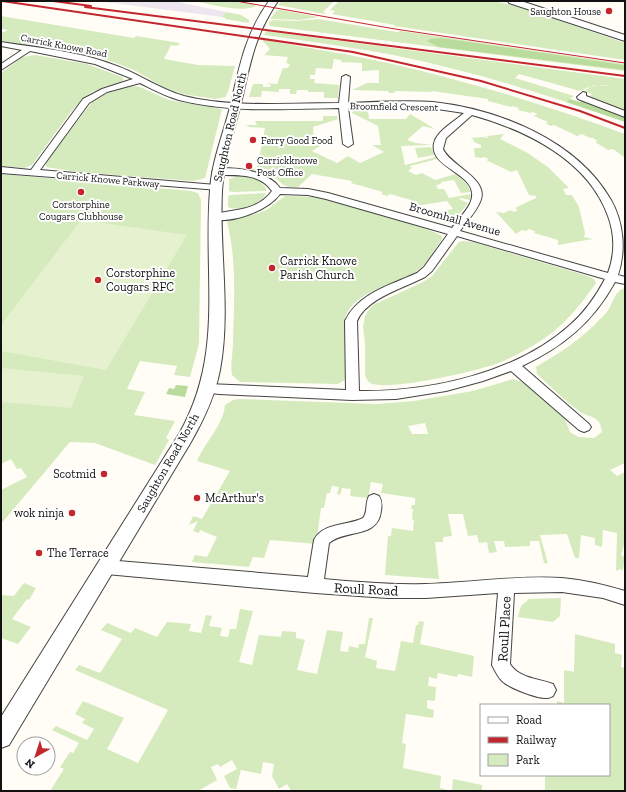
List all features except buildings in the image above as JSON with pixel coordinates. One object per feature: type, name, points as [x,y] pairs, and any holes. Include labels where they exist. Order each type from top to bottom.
[{"type":"street","name":"Saughton Road North","points":[[1,737],[106,568],[197,417],[207,389],[214,360],[216,334],[214,217],[217,180],[248,51],[254,32],[262,16],[274,1]]},
{"type":"street","points":[[512,1],[625,38]]},
{"type":"street","name":"Carrick Knowe Road","points":[[1,44],[100,63],[124,71],[156,89],[179,98],[203,102],[236,104]]},
{"type":"street","points":[[1,68],[28,49]]},
{"type":"street","name":"Broomfield Crescent","points":[[346,77],[343,105],[348,144]]},
{"type":"street","points":[[33,173],[67,125],[89,98],[110,89],[140,80]]},
{"type":"street","points":[[581,97],[625,114]]},
{"type":"street","name":"Broomfield Crescent","points":[[207,389],[353,395],[395,394],[440,388],[476,380],[513,365],[552,345],[575,327],[592,309],[612,277],[620,247],[619,235],[613,212],[608,201],[593,179],[574,160],[552,146],[518,128],[470,112],[424,104],[236,104]]},
{"type":"street","points":[[353,395],[351,321],[355,313],[362,304],[370,299],[426,272],[476,201],[478,191],[476,186],[471,180],[448,162],[440,154],[438,149],[439,144],[445,134],[470,112]]},
{"type":"street","name":"Carrick Knowe Parkway","points":[[1,170],[33,173],[217,180]]},
{"type":"street","points":[[214,217],[247,212],[257,208],[269,201],[277,191],[270,183],[255,175],[217,180]]},
{"type":"street","name":"Broomhall Avenue","points":[[277,191],[318,194],[625,281]]},
{"type":"street","points":[[513,365],[584,428]]},
{"type":"street","points":[[315,586],[322,540],[333,532],[369,522],[372,518],[374,500]]},
{"type":"street","name":"Roull Road","points":[[106,568],[315,586],[388,590],[426,591],[507,586],[562,585],[603,591],[625,598]]},
{"type":"street","name":"Roull Place","points":[[507,586],[501,665],[504,672],[514,681],[547,690]]},
{"type":"shaded area","points":[[98,1],[174,1],[226,12],[222,17]]},
{"type":"green space","points":[[194,1],[236,1],[257,5],[244,9]]},
{"type":"green space","points":[[282,1],[334,1],[323,12],[326,13],[324,14],[278,5]]},
{"type":"green space","points":[[339,1],[493,1],[516,6],[625,43],[625,60],[394,26],[395,25],[332,14],[335,11],[330,10]]},
{"type":"green space","points":[[277,10],[319,17],[299,20],[270,19]]},
{"type":"green space","points":[[226,12],[241,15],[249,20],[249,23],[225,19],[226,18],[222,17]]},
{"type":"green space","points":[[1,16],[134,38],[136,36],[180,43],[177,46],[171,45],[164,59],[198,65],[235,66],[228,92],[225,97],[215,99],[182,94],[163,87],[136,71],[94,56],[1,41],[1,32],[8,30],[1,30]]},
{"type":"green space","points":[[318,19],[397,32],[401,31],[625,64],[625,71],[270,26],[269,22],[273,20],[296,21]]},
{"type":"green space","points":[[266,31],[625,79],[625,89],[602,85],[580,91],[519,74],[515,78],[574,96],[566,102],[524,88],[459,70],[377,52],[264,35]]},
{"type":"green space","points":[[442,38],[623,65],[625,66],[625,70],[439,47],[427,41],[430,39]]},
{"type":"green space","points":[[264,40],[392,64],[539,104],[625,134],[625,158],[613,149],[608,150],[595,142],[598,141],[593,138],[582,134],[577,136],[554,125],[551,126],[546,124],[548,122],[534,116],[537,114],[533,112],[530,113],[518,110],[519,108],[488,101],[488,99],[432,91],[395,91],[395,93],[389,93],[388,91],[352,90],[367,83],[379,83],[379,70],[362,71],[362,63],[341,62],[341,60],[334,59],[332,69],[316,68],[315,75],[310,75],[310,79],[315,79],[314,83],[339,85],[338,98],[324,98],[324,92],[308,92],[308,90],[297,90],[296,94],[290,94],[290,89],[279,89],[279,92],[262,91],[261,97],[249,97],[253,84],[263,84],[263,87],[270,87],[271,85],[267,83],[277,84],[283,68],[288,68],[290,64],[286,63],[288,57],[264,55],[270,49],[264,42],[262,42]]},
{"type":"green space","points":[[35,55],[87,64],[122,77],[124,80],[92,92],[83,98],[70,113],[32,165],[24,168],[1,166],[1,73],[22,57]]},
{"type":"green space","points":[[594,85],[613,86],[625,89],[625,111],[592,98],[590,96],[592,94],[584,91]]},
{"type":"green space","points":[[131,86],[140,87],[169,100],[222,109],[205,178],[193,181],[78,172],[46,167],[46,162],[92,102],[107,93]]},
{"type":"green space","points":[[570,99],[580,102],[583,100],[625,116],[625,122],[566,102]]},
{"type":"green space","points":[[353,111],[368,111],[369,119],[406,119],[410,114],[435,129],[423,126],[407,140],[432,145],[401,146],[405,165],[436,157],[437,159],[410,166],[412,168],[408,171],[416,175],[422,173],[435,180],[456,174],[467,184],[471,192],[461,193],[454,180],[441,182],[441,184],[436,185],[438,189],[444,189],[449,198],[471,194],[470,200],[459,199],[468,203],[454,221],[450,224],[441,211],[453,209],[447,201],[416,206],[418,202],[390,194],[387,196],[381,194],[383,192],[351,183],[352,181],[312,174],[298,187],[288,187],[265,173],[244,169],[257,169],[265,128],[249,127],[246,125],[257,125],[255,121],[323,121],[323,116],[337,116],[338,119],[313,127],[314,145],[320,144],[320,146],[312,151],[337,163],[348,156],[360,163],[384,152],[372,145],[381,145],[378,126],[352,113]]},
{"type":"green space","points":[[504,134],[500,139],[526,152],[548,167],[569,188],[563,189],[566,195],[572,195],[579,207],[585,233],[584,237],[593,239],[558,245],[558,240],[534,233],[535,231],[528,229],[527,231],[522,230],[516,234],[496,212],[504,213],[510,210],[514,212],[518,210],[515,208],[536,198],[536,196],[529,195],[517,170],[511,172],[486,160],[489,159],[484,157],[475,157],[474,148],[481,148],[481,145],[474,142],[473,139],[470,138],[488,138],[487,136]]},
{"type":"green space","points":[[431,147],[434,155],[418,158],[415,148]]},
{"type":"green space","points":[[1,174],[191,191],[198,193],[201,200],[199,344],[190,377],[174,375],[177,366],[140,361],[127,389],[145,392],[134,415],[175,421],[166,438],[169,440],[155,465],[95,443],[70,442],[1,524],[1,503],[3,503],[1,500],[1,490],[27,477],[21,468],[17,469],[11,459],[1,464]]},
{"type":"green space","points":[[238,176],[259,181],[267,191],[229,191],[229,179]]},
{"type":"green space","points":[[266,193],[260,201],[250,206],[244,208],[228,207],[228,196]]},
{"type":"green space","points":[[285,196],[318,197],[408,223],[442,236],[442,239],[431,256],[417,271],[367,294],[351,307],[345,317],[346,376],[345,380],[338,384],[240,382],[232,375],[234,266],[227,222],[230,219],[259,213],[268,209]]},
{"type":"green space","name":"Corstorphine Cougars RFC","points":[[81,220],[187,235],[106,370],[1,351],[1,325]]},
{"type":"green space","points":[[459,242],[473,242],[588,276],[594,279],[596,283],[584,300],[556,330],[539,342],[506,360],[490,366],[436,379],[398,384],[372,384],[367,380],[365,375],[365,343],[363,327],[365,316],[368,311],[373,305],[423,282],[432,276]]},
{"type":"green space","points":[[625,288],[625,463],[610,470],[617,476],[625,472],[625,541],[621,555],[625,557],[623,570],[616,570],[617,533],[603,530],[602,547],[595,545],[595,538],[581,535],[579,558],[575,558],[567,534],[540,535],[548,564],[544,563],[539,541],[530,541],[530,546],[505,547],[504,541],[494,541],[497,552],[489,553],[487,542],[479,543],[477,535],[468,536],[463,514],[448,514],[452,536],[443,537],[443,542],[435,542],[439,579],[385,575],[388,536],[391,536],[392,528],[413,531],[413,509],[411,509],[412,505],[415,505],[415,498],[381,493],[383,484],[371,482],[368,498],[350,496],[351,489],[342,488],[340,495],[337,494],[339,487],[332,486],[330,493],[327,493],[324,508],[321,508],[316,544],[270,540],[264,558],[253,557],[249,567],[192,562],[195,555],[207,557],[217,537],[200,530],[199,533],[193,531],[198,521],[189,525],[193,516],[202,519],[230,471],[197,461],[221,420],[225,405],[233,400],[239,399],[376,404],[414,401],[473,391],[513,379],[523,382],[565,419],[570,432],[578,437],[594,438],[602,432],[599,422],[573,407],[537,374],[536,367],[565,349],[590,329],[607,312],[616,295]],"holes":[[[425,423],[428,434],[412,434],[408,426]]]},
{"type":"green space","points":[[1,368],[84,376],[71,408],[1,402]]},
{"type":"green space","points":[[176,385],[188,386],[185,397],[166,394],[169,388],[174,389]]},
{"type":"green space","points":[[24,583],[36,588],[29,600],[27,599],[12,619],[31,627],[18,644],[1,638],[1,595],[14,596]]},
{"type":"green space","points":[[561,598],[560,616],[553,622],[518,617],[521,606],[529,599]]},
{"type":"green space","points":[[240,609],[253,611],[239,662],[252,665],[259,635],[281,637],[282,631],[296,632],[296,638],[305,640],[297,670],[317,674],[327,630],[343,632],[340,651],[348,652],[349,646],[358,648],[359,644],[365,644],[369,618],[373,618],[365,657],[377,661],[376,668],[395,671],[401,641],[413,643],[416,625],[418,625],[419,621],[424,622],[420,644],[474,656],[472,677],[458,674],[457,677],[438,673],[437,679],[429,677],[428,686],[436,687],[435,701],[427,700],[427,708],[434,710],[433,718],[406,714],[402,743],[406,744],[403,768],[441,776],[440,788],[452,791],[291,791],[287,784],[279,789],[272,776],[274,764],[263,762],[261,774],[241,770],[236,789],[230,788],[224,776],[237,769],[232,760],[220,767],[218,764],[211,767],[217,780],[198,791],[50,791],[64,769],[60,767],[70,752],[73,753],[79,743],[52,730],[56,726],[87,740],[94,729],[82,723],[85,719],[75,714],[83,701],[124,718],[107,749],[138,763],[168,710],[75,670],[79,665],[100,673],[122,639],[101,630],[107,623],[131,633],[135,628],[157,637],[167,622],[191,624],[189,631],[201,633],[206,615],[212,616],[209,626],[222,628],[220,636],[228,637],[230,629],[236,629]]},
{"type":"green space","points":[[575,634],[615,644],[615,653],[622,655],[621,667],[625,668],[625,791],[545,791],[545,776],[610,776],[610,704],[557,704],[557,701],[564,703],[564,670],[574,672]]},
{"type":"green space","points":[[453,779],[482,785],[482,791],[452,791]]},
{"type":"tram line","points":[[236,1],[395,29],[625,63]]},
{"type":"railway","points":[[2,1],[353,52],[481,81],[580,111],[625,128]]},
{"type":"railway","points":[[53,1],[91,6]]},
{"type":"railway","points":[[85,7],[625,76]]},
{"type":"place","name":"Saughton House","points":[[609,11]]},
{"type":"place","name":"Ferry Good Food","points":[[253,140]]},
{"type":"place","name":"Carrickknowe Post Office","points":[[249,166]]},
{"type":"place","name":"Corstorphine Cougars Clubhouse","points":[[81,192]]},
{"type":"place","name":"Carrick Knowe Parish Church","points":[[272,268]]},
{"type":"place","name":"Corstorphine Cougars RFC","points":[[98,280]]},
{"type":"place","name":"Scotmid","points":[[104,474]]},
{"type":"place","name":"McArthur's","points":[[197,498]]},
{"type":"place","name":"wok ninja","points":[[72,513]]},
{"type":"place","name":"The Terrace","points":[[39,553]]}]
